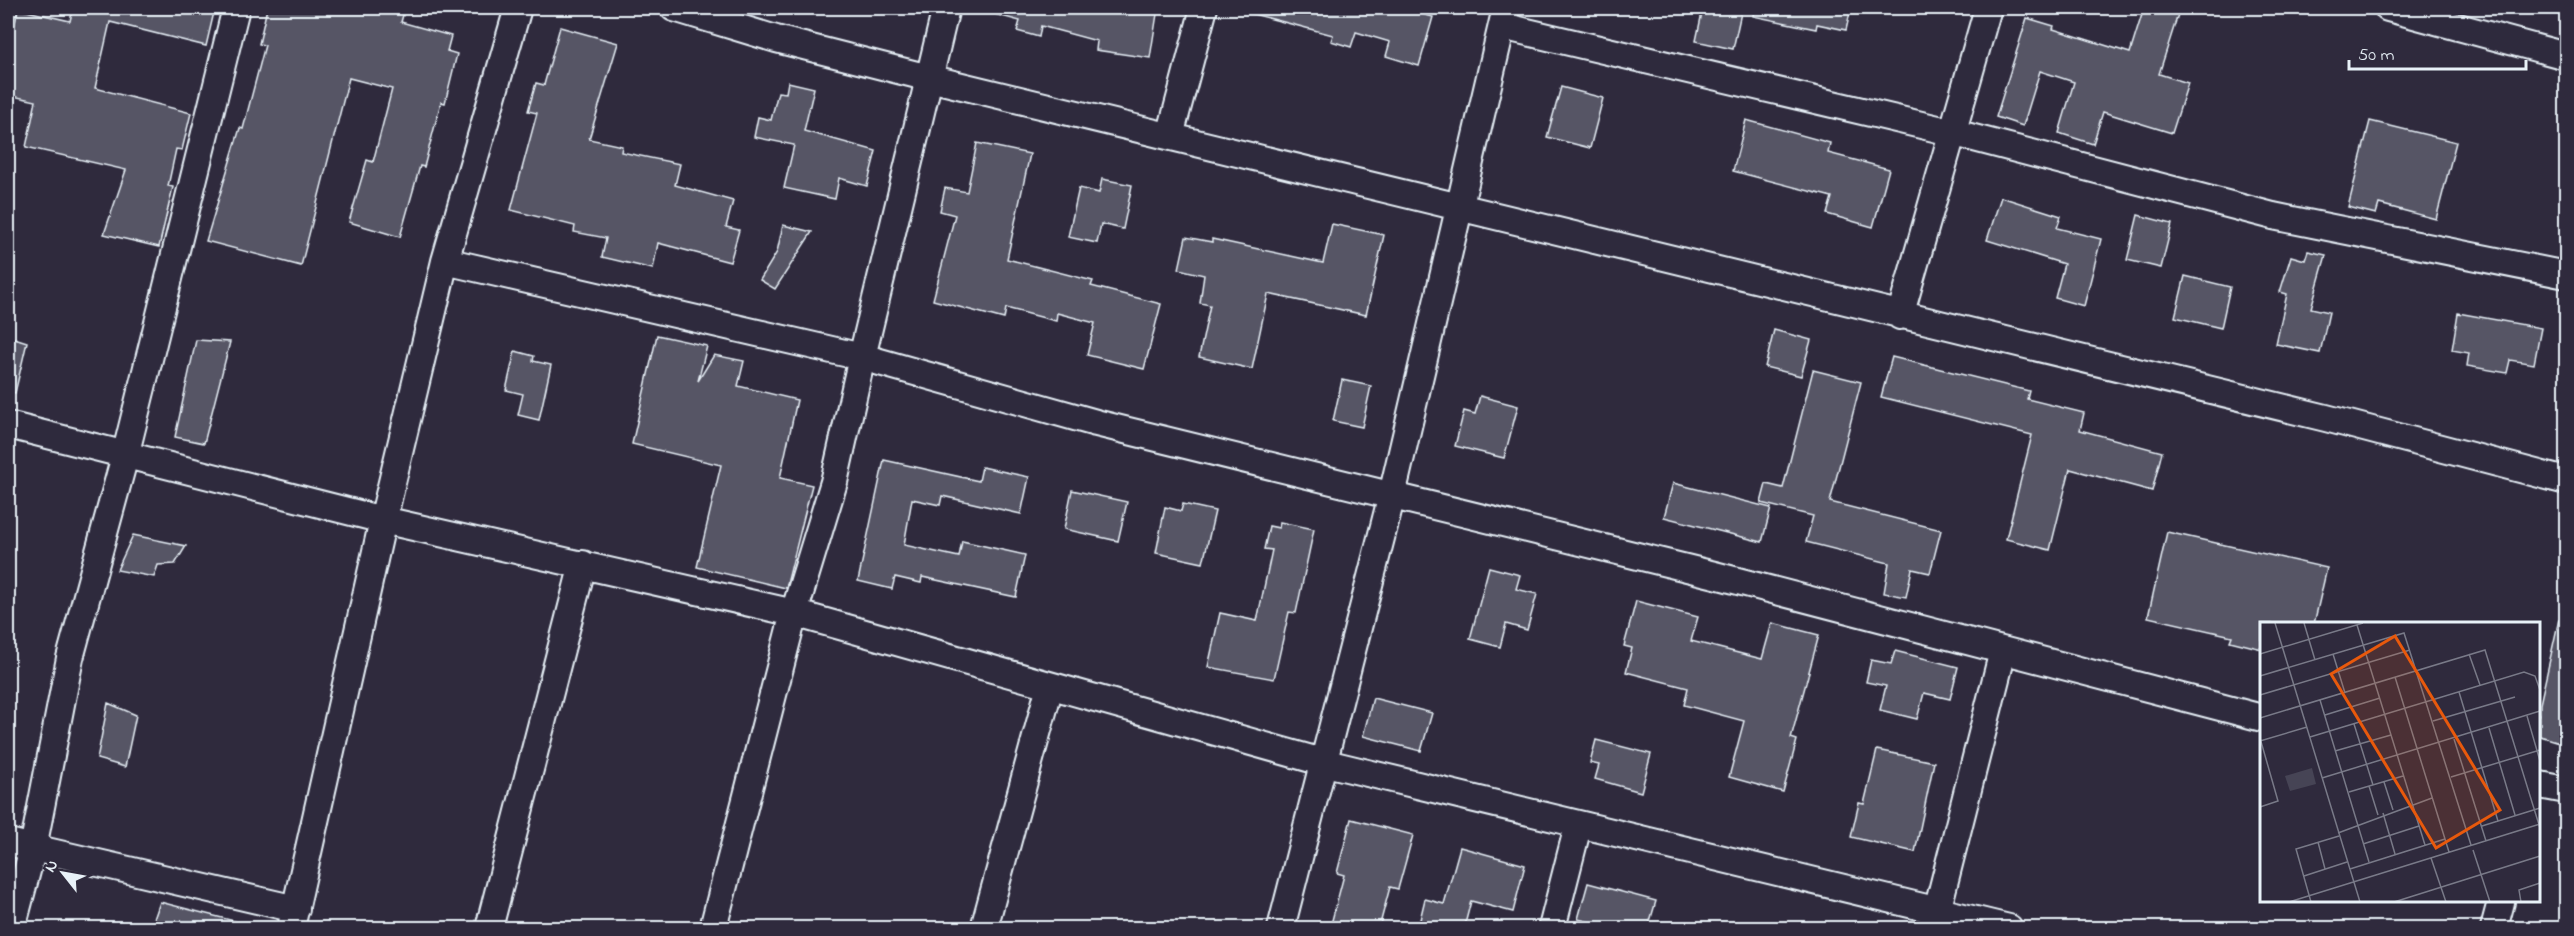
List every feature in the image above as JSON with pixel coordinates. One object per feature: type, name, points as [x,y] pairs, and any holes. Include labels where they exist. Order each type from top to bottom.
[{"type":"street","points":[[12,928],[33,848],[70,657],[125,456],[236,8]]},
{"type":"street","points":[[8,842],[294,919],[383,520],[445,261],[518,8]]},
{"type":"street","points":[[674,8],[776,39],[929,78],[2326,418],[2566,481]]},
{"type":"street","points":[[713,928],[794,613],[834,482],[946,8]]},
{"type":"street","points":[[1170,136],[1204,8]]},
{"type":"street","points":[[1900,315],[1988,8]]},
{"type":"street","points":[[2388,8],[2566,56]]},
{"type":"street","points":[[1281,928],[1392,495],[1504,17],[2273,216],[2566,275]]},
{"type":"street","points":[[445,261],[862,357],[1096,423],[1715,575],[2260,716]]},
{"type":"street","points":[[8,425],[383,520],[794,613],[1322,762],[1578,826],[1935,920],[2009,928]]},
{"type":"street","points":[[489,928],[583,564]]},
{"type":"street","points":[[1935,920],[2003,651]]},
{"type":"street","points":[[984,928],[1050,686]]},
{"type":"street","points":[[2541,784],[2566,790]]},
{"type":"street","points":[[1552,928],[1578,826]]},
{"type":"street","points":[[2494,928],[2500,903]]},
{"type":"building","points":[[73,8],[215,8],[206,46],[110,22],[95,88],[191,113],[182,150],[176,149],[168,186],[173,187],[159,247],[104,234],[126,170],[26,147],[36,101],[8,95],[8,55],[18,9],[70,21]]},
{"type":"building","points":[[267,8],[405,8],[401,22],[451,36],[447,51],[457,54],[445,103],[441,102],[424,167],[420,166],[400,237],[349,222],[367,160],[373,162],[392,89],[349,78],[301,266],[206,241],[240,128],[243,129],[265,45],[259,44]]},
{"type":"building","points":[[994,8],[1115,8],[1157,14],[1150,58],[1096,50],[1097,41],[1041,26],[1039,37],[1017,31],[1020,21],[994,14]]},
{"type":"building","points":[[1253,8],[1401,8],[1433,17],[1419,66],[1386,56],[1390,42],[1356,32],[1351,47],[1331,41],[1333,35],[1253,14]]},
{"type":"building","points":[[1703,8],[1742,8],[1733,49],[1696,41]]},
{"type":"building","points":[[1754,8],[1851,8],[1846,30],[1817,24],[1816,29],[1753,16]]},
{"type":"building","points":[[2144,8],[2180,8],[2159,74],[2188,83],[2172,133],[2103,112],[2093,144],[2059,133],[2074,82],[2040,71],[2023,126],[1996,117],[2027,18],[2054,26],[2053,29],[2130,53]]},
{"type":"building","points":[[560,27],[618,43],[589,139],[622,146],[621,152],[680,164],[675,185],[733,201],[726,227],[739,230],[730,262],[658,243],[653,269],[602,257],[606,238],[574,232],[575,226],[511,210],[537,113],[528,111],[536,83],[544,85]]},
{"type":"building","points":[[788,82],[814,88],[804,131],[876,151],[867,186],[839,178],[835,199],[784,188],[794,145],[754,137],[758,117],[771,120],[778,92],[786,93]]},
{"type":"building","points":[[1561,87],[1603,98],[1590,148],[1547,137]]},
{"type":"building","points":[[1746,120],[1830,143],[1828,153],[1889,169],[1873,227],[1827,214],[1832,197],[1733,171]]},
{"type":"building","points":[[2370,121],[2456,142],[2436,219],[2379,204],[2376,214],[2348,207]]},
{"type":"building","points":[[977,143],[1030,154],[1007,259],[1093,281],[1091,286],[1161,304],[1144,369],[1087,355],[1095,323],[1057,313],[1056,321],[1006,308],[1004,319],[933,300],[955,215],[940,211],[945,188],[967,192]]},
{"type":"building","points":[[1102,179],[1132,185],[1123,229],[1101,224],[1097,243],[1068,237],[1079,188],[1099,193]]},
{"type":"building","points":[[2001,197],[2061,216],[2057,228],[2101,239],[2084,306],[2055,298],[2064,264],[1987,240]]},
{"type":"building","points":[[2138,215],[2172,224],[2161,268],[2127,260]]},
{"type":"building","points":[[1332,224],[1384,235],[1366,315],[1268,294],[1252,369],[1199,357],[1210,305],[1200,303],[1204,275],[1179,269],[1186,237],[1212,242],[1212,239],[1323,263]]},
{"type":"building","points":[[783,225],[812,232],[775,289],[760,280],[777,252]]},
{"type":"building","points":[[2308,251],[2326,255],[2311,308],[2329,312],[2320,353],[2276,344],[2287,294],[2280,292],[2291,256],[2305,260]]},
{"type":"building","points":[[2185,276],[2230,287],[2221,328],[2175,317]]},
{"type":"building","points":[[2458,313],[2541,328],[2534,364],[2510,360],[2507,373],[2467,366],[2469,353],[2452,350]]},
{"type":"building","points":[[1774,330],[1811,340],[1801,376],[1765,367]]},
{"type":"building","points":[[657,335],[707,346],[698,381],[714,355],[744,361],[738,386],[797,400],[780,478],[812,485],[786,588],[697,567],[721,465],[632,444]]},
{"type":"building","points":[[8,336],[27,342],[15,393],[8,392]]},
{"type":"building","points":[[196,340],[230,342],[204,443],[175,437]]},
{"type":"building","points":[[515,351],[534,356],[533,361],[551,365],[539,420],[518,415],[523,394],[506,390]]},
{"type":"building","points":[[1892,357],[2029,391],[2027,399],[2084,413],[2080,430],[2162,452],[2152,491],[2070,469],[2050,550],[2006,539],[2032,435],[1881,397]]},
{"type":"building","points":[[1813,370],[1861,382],[1830,502],[1941,530],[1930,573],[1912,569],[1906,597],[1884,593],[1889,563],[1806,542],[1813,516],[1761,503],[1766,484],[1783,488]]},
{"type":"building","points":[[1342,380],[1371,386],[1362,427],[1333,421]]},
{"type":"building","points":[[1480,396],[1518,406],[1504,458],[1455,446],[1464,411],[1475,414]]},
{"type":"building","points":[[884,460],[979,481],[982,467],[1029,477],[1021,514],[942,496],[940,505],[912,499],[904,545],[959,557],[962,541],[1025,555],[1016,597],[922,577],[921,583],[895,577],[892,589],[858,581]]},
{"type":"building","points":[[1673,483],[1771,508],[1762,542],[1664,517]]},
{"type":"building","points":[[1072,490],[1127,502],[1118,541],[1064,529]]},
{"type":"building","points":[[1183,504],[1215,511],[1203,563],[1156,553],[1165,507],[1181,511]]},
{"type":"building","points":[[1280,522],[1314,529],[1296,613],[1289,612],[1274,679],[1208,667],[1220,613],[1257,621],[1272,550],[1264,549],[1269,526],[1279,528]]},
{"type":"building","points":[[2167,532],[2327,568],[2314,622],[2260,622],[2260,648],[2230,641],[2232,636],[2148,617]]},
{"type":"building","points":[[133,535],[186,546],[175,564],[158,565],[154,577],[117,570]]},
{"type":"building","points":[[1489,567],[1520,575],[1516,589],[1537,594],[1527,630],[1506,624],[1500,647],[1470,639]]},
{"type":"building","points":[[1636,601],[1698,617],[1691,641],[1762,659],[1772,623],[1819,635],[1791,738],[1797,740],[1783,792],[1729,777],[1744,721],[1684,705],[1688,688],[1626,672],[1632,648],[1624,646]]},
{"type":"building","points":[[2559,619],[2566,620],[2566,744],[2541,736],[2541,700]]},
{"type":"building","points":[[1895,651],[1958,667],[1950,699],[1924,693],[1917,719],[1880,710],[1886,686],[1866,682],[1871,660],[1891,664]]},
{"type":"building","points":[[1373,698],[1432,713],[1421,751],[1363,736]]},
{"type":"building","points":[[108,703],[136,715],[125,767],[97,759]]},
{"type":"building","points":[[1596,740],[1651,754],[1641,792],[1595,779],[1599,765],[1590,763]]},
{"type":"building","points":[[1877,750],[1934,762],[1915,852],[1851,837],[1859,803],[1864,804]]},
{"type":"building","points":[[1351,819],[1413,835],[1398,889],[1390,887],[1379,928],[1330,928],[1344,875],[1337,873]]},
{"type":"building","points":[[1460,847],[1525,865],[1513,912],[1471,901],[1464,928],[1418,928],[1425,899],[1444,904]]},
{"type":"building","points":[[1588,883],[1656,901],[1648,928],[1613,928],[1578,919]]},
{"type":"building","points":[[160,902],[238,922],[237,928],[151,928]]}]
